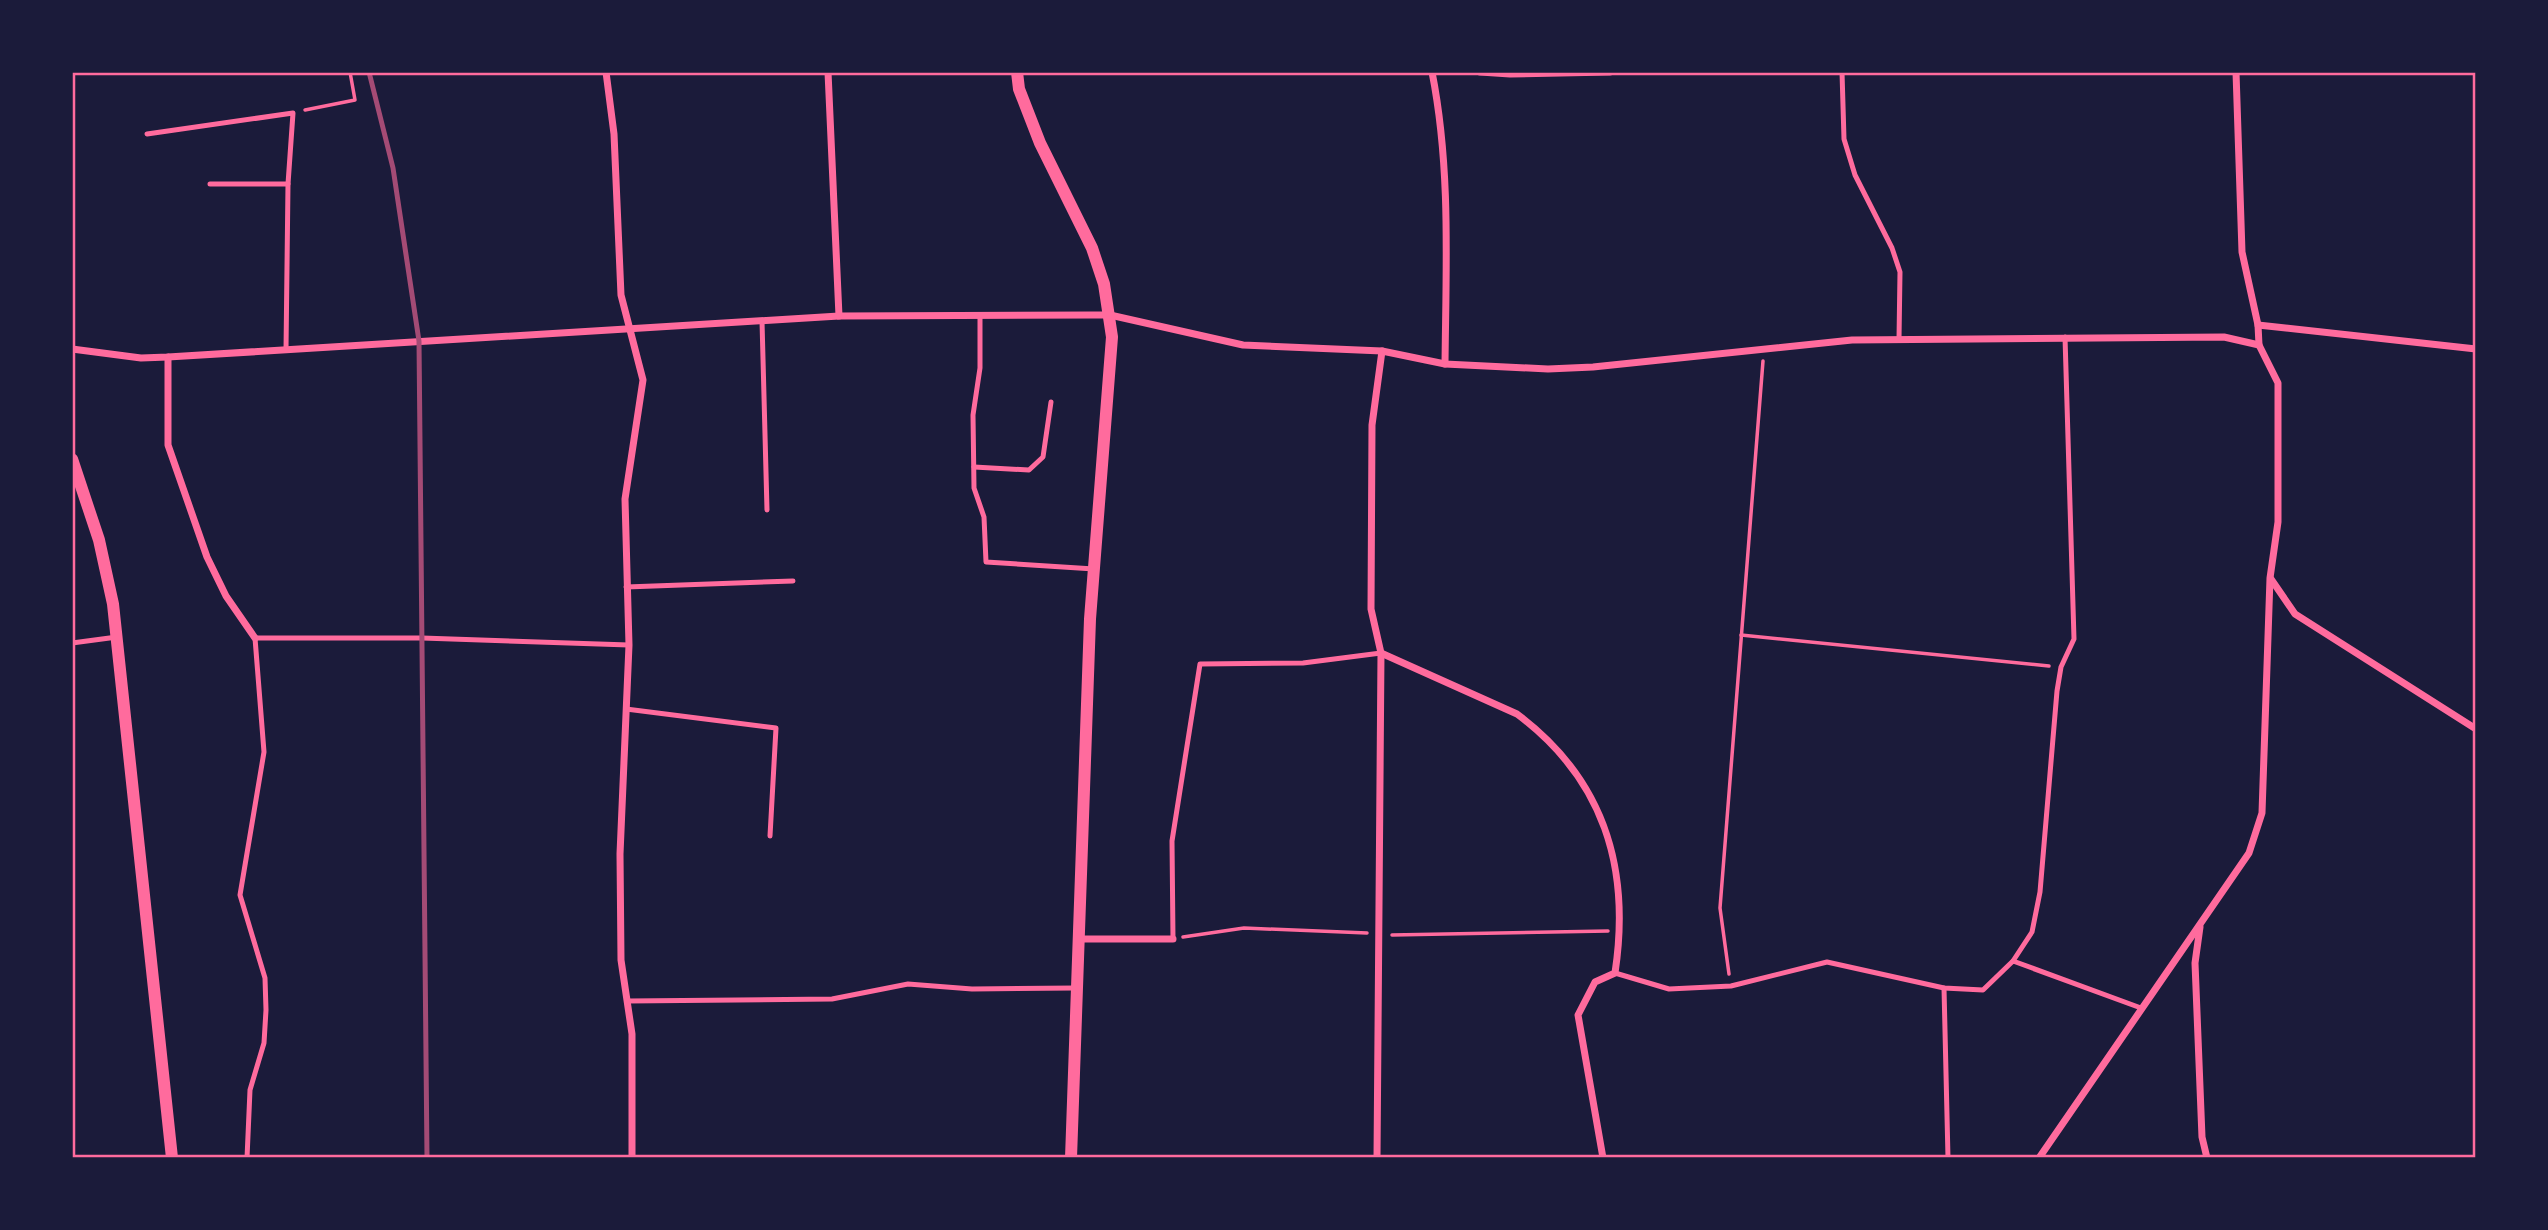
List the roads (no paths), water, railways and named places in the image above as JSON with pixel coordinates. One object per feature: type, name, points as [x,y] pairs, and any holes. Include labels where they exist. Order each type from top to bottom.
[{"type":"street","points":[[606,72],[614,134],[621,295],[643,380],[625,499],[629,645],[620,854],[621,960],[632,1034],[632,1158]]},
{"type":"street","points":[[828,72],[839,316]]},
{"type":"street","points":[[1017,72],[1019,89],[1040,143],[1092,248],[1110,315],[1112,337],[1094,569],[1077,939],[1071,1158]]},
{"type":"street","points":[[1432,72],[1441,118],[1447,208],[1445,364]]},
{"type":"street","points":[[1480,72],[1610,72]]},
{"type":"street","points":[[2039,1158],[2249,853],[2262,813],[2270,578],[2278,522],[2278,383],[2259,345],[2258,325],[2242,252],[2236,72]]},
{"type":"street","points":[[72,349],[141,358],[839,316],[980,315],[1110,315],[1243,345],[1382,351],[1445,364],[1548,369],[1593,367],[1852,340],[2224,337],[2259,345]]},
{"type":"street","points":[[2258,325],[2476,349]]},
{"type":"street","points":[[1377,1158],[1381,653],[1371,609],[1372,425],[1382,351]]},
{"type":"street","points":[[167,357],[167,445],[207,557],[226,596],[255,638]]},
{"type":"street","points":[[72,459],[99,540],[113,604],[172,1158]]},
{"type":"street","points":[[2270,578],[2295,614],[2476,729]]},
{"type":"street","points":[[1381,653],[1517,714],[1561,752],[1585,783],[1605,825],[1621,931],[1615,973],[1595,982],[1578,1015],[1603,1158]]},
{"type":"street","points":[[2200,926],[2195,963],[2203,1137],[2207,1158]]},
{"type":"street","points":[[1077,939],[1173,939]]},
{"type":"lane","points":[[1842,72],[1844,139],[1856,175],[1892,248],[1900,272],[1899,339]]},
{"type":"lane","points":[[147,134],[292,113],[288,184],[286,351]]},
{"type":"lane","points":[[210,184],[288,184]]},
{"type":"lane","points":[[980,315],[980,368],[973,415],[974,488],[984,517],[986,562],[1094,569]]},
{"type":"lane","points":[[762,321],[767,510]]},
{"type":"lane","points":[[1615,973],[1669,989],[1731,986],[1827,962],[1944,988],[1983,990],[2013,961],[2032,932],[2040,892],[2061,667],[2074,639],[2065,337]]},
{"type":"lane","points":[[974,467],[1029,470],[1043,457],[1051,402]]},
{"type":"lane","points":[[626,587],[793,581]]},
{"type":"lane","points":[[72,643],[117,637]]},
{"type":"lane","points":[[247,1158],[250,1090],[264,1043],[266,1010],[265,978],[240,895],[264,752],[255,638],[422,638],[629,645]]},
{"type":"lane","points":[[1173,939],[1172,842],[1200,664],[1303,663],[1381,653]]},
{"type":"lane","points":[[626,709],[776,729],[770,836]]},
{"type":"lane","points":[[2013,961],[2141,1008]]},
{"type":"lane","points":[[628,1001],[832,999],[908,984],[972,989],[1076,988]]},
{"type":"lane","points":[[1944,988],[1948,1158]]},
{"type":"railway","points":[[369,72],[393,168],[419,341],[427,1158]]}]
